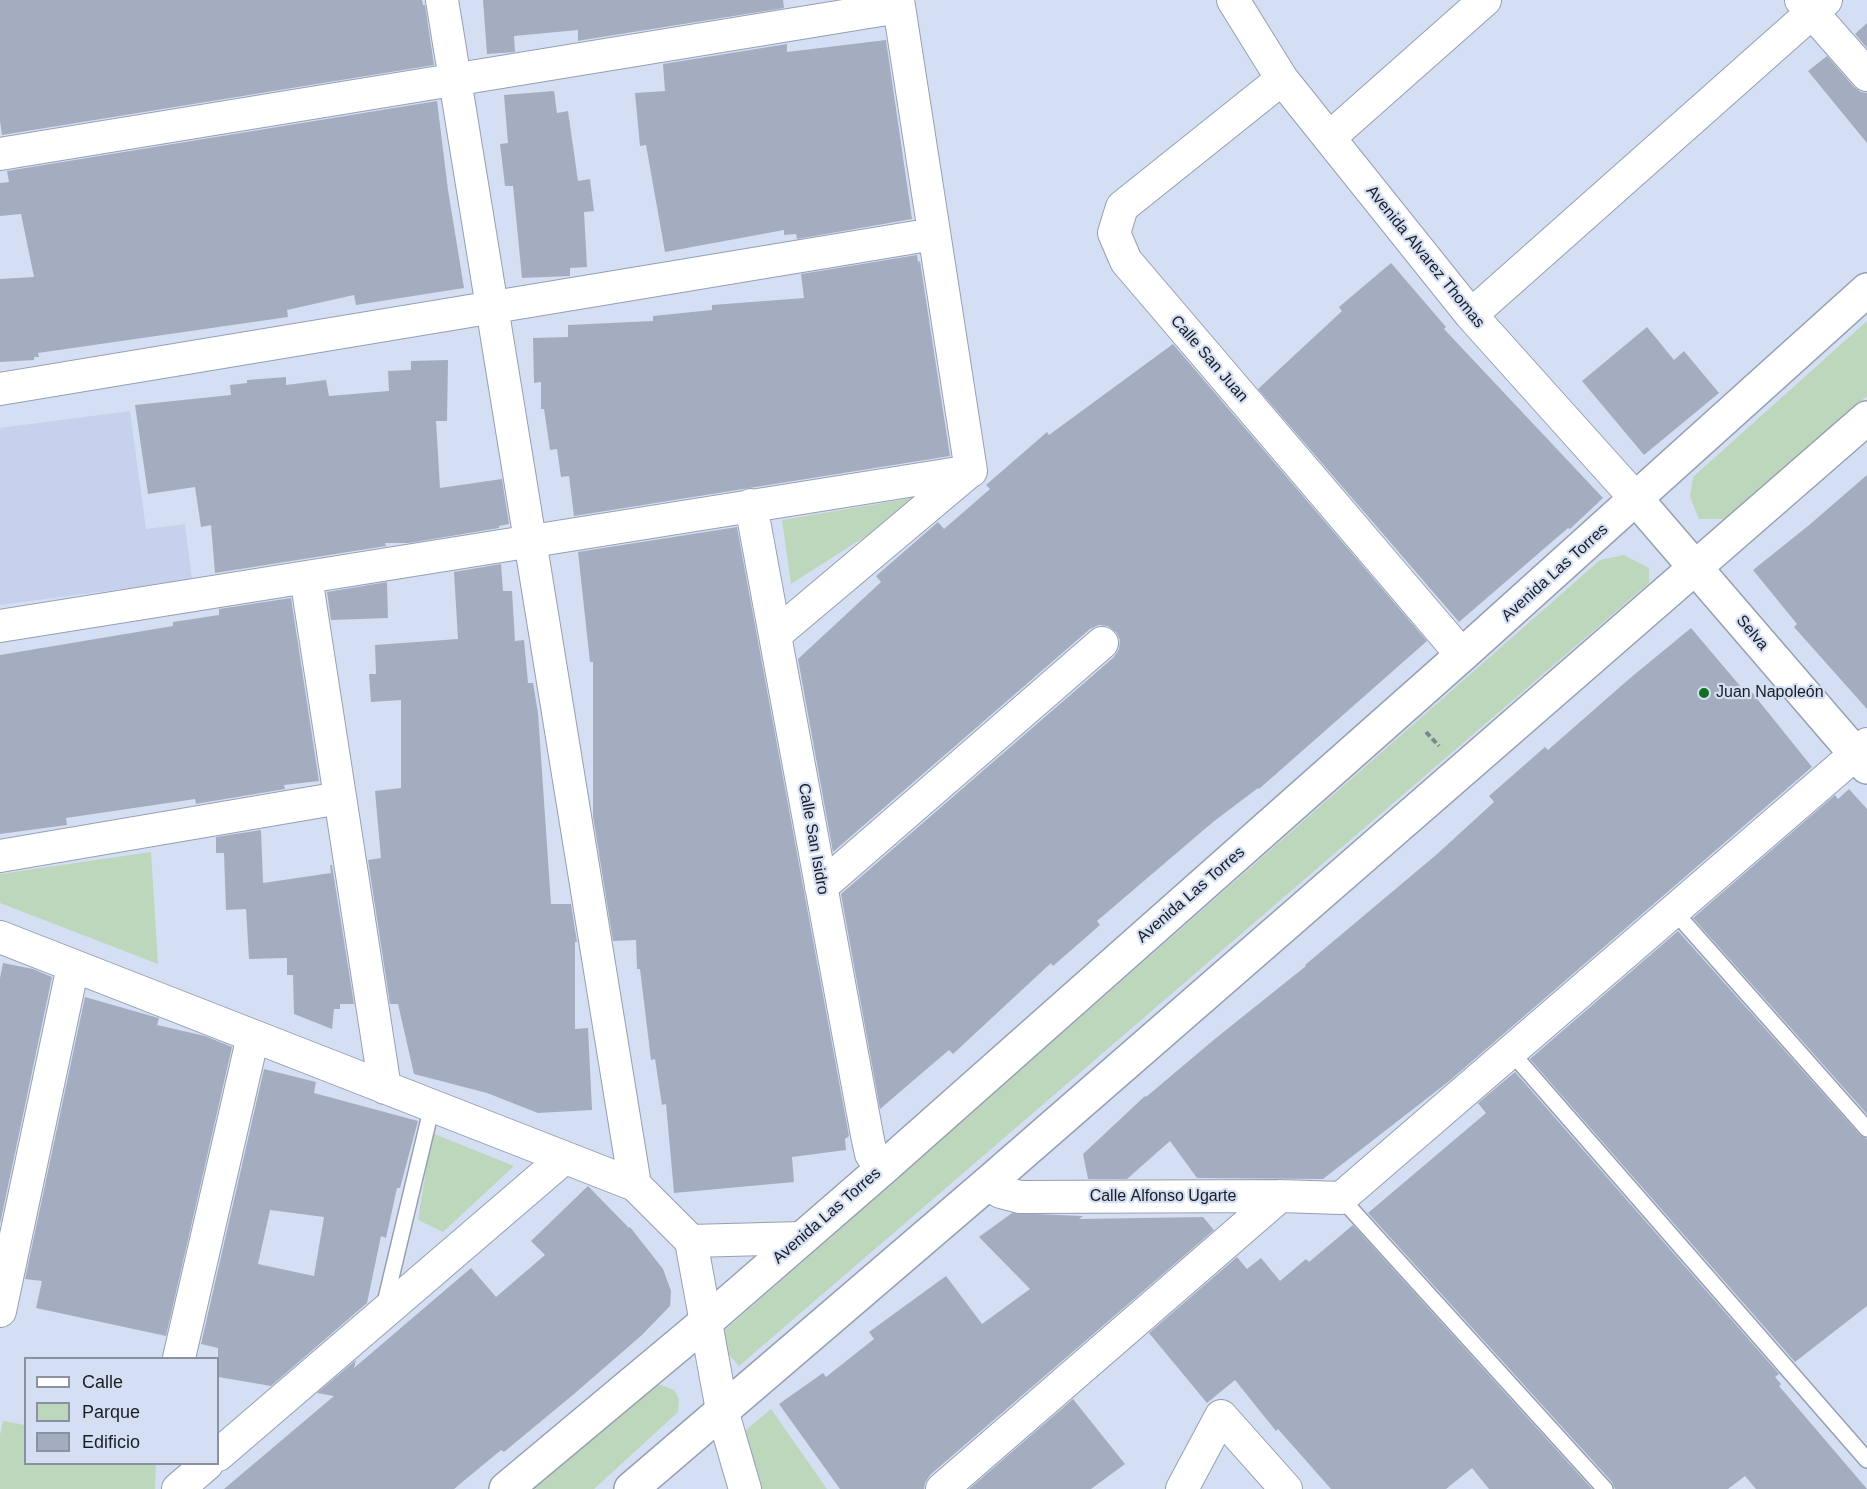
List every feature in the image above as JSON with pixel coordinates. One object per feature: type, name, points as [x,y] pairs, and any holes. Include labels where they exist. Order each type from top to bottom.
[{"type":"street","points":[[442,0],[635,1185]]},
{"type":"street","name":"Avenida Alvarez Thomas","points":[[1233,0],[1282,79],[1471,315],[1637,500]]},
{"type":"street","points":[[1329,138],[1485,0]]},
{"type":"street","points":[[0,154],[898,4],[971,471]]},
{"type":"street","points":[[1471,315],[1813,4],[1867,75]]},
{"type":"street","name":"Calle San Juan","points":[[1282,79],[1122,207],[1114,233],[1126,261],[1462,655]]},
{"type":"street","points":[[0,389],[934,234]]},
{"type":"street","name":"Avenida Las Torres","points":[[506,1489],[882,1169],[1637,500],[1867,290]]},
{"type":"street","points":[[631,1489],[987,1184],[1867,418]]},
{"type":"street","points":[[0,626],[971,471]]},
{"type":"street","points":[[775,635],[971,471]]},
{"type":"street","name":"Selva","points":[[1637,500],[1863,755]]},
{"type":"street","name":"Calle San Isidro","points":[[751,505],[867,1135],[872,1154],[882,1169]]},
{"type":"street","points":[[306,577],[385,1088]]},
{"type":"street","points":[[821,887],[1102,643]]},
{"type":"street","points":[[1341,1198],[1674,911],[1863,755]]},
{"type":"street","points":[[0,856],[340,798]]},
{"type":"street","points":[[0,937],[635,1185],[691,1241],[722,1410],[745,1489]]},
{"type":"street","points":[[0,1311],[73,966]]},
{"type":"street","points":[[178,1357],[253,1036]]},
{"type":"street","points":[[219,1454],[564,1158]]},
{"type":"street","name":"Calle Alfonso Ugarte","points":[[987,1184],[1001,1192],[1020,1197],[1280,1196],[1341,1198]]},
{"type":"street","points":[[942,1489],[1280,1196]]},
{"type":"street","points":[[691,1241],[802,1238]]},
{"type":"street","points":[[1182,1489],[1221,1416],[1286,1489]]},
{"type":"street","points":[[168,1465],[169,1489]]},
{"type":"street","points":[[178,1489],[206,1465]]},
{"type":"lane","points":[[1674,911],[1867,1129]]},
{"type":"lane","points":[[1511,1052],[1867,1460]]},
{"type":"lane","points":[[383,1313],[432,1106]]},
{"type":"lane","points":[[1341,1198],[1605,1489]]},
{"type":"shaded area","points":[[130,411],[146,529],[185,524],[192,580],[0,605],[0,428]]},
{"type":"green space","points":[[1867,321],[1867,396],[1726,519],[1699,519],[1690,497],[1693,477]]},
{"type":"green space","points":[[930,495],[791,584],[782,520]]},
{"type":"green space","points":[[1624,555],[1649,568],[1649,583],[739,1366],[715,1339],[1600,560]]},
{"type":"green space","points":[[151,852],[158,964],[0,903],[0,874]]},
{"type":"green space","points":[[432,1133],[514,1166],[443,1232],[418,1220]]},
{"type":"green space","points":[[650,1385],[661,1385],[674,1390],[679,1399],[678,1412],[594,1489],[526,1489]]},
{"type":"green space","points":[[771,1409],[827,1489],[754,1489],[740,1435]]},
{"type":"green space","points":[[3,1421],[24,1425],[24,1465],[156,1465],[155,1489],[0,1489],[0,1435]]},
{"type":"building","points":[[0,0],[422,0],[425,5],[434,65],[2,135]]},
{"type":"building","points":[[483,0],[783,0],[784,8],[578,41],[578,30],[514,36],[515,52],[487,54]]},
{"type":"building","points":[[1867,23],[1867,48],[1855,34]]},
{"type":"building","points":[[886,40],[912,219],[797,239],[796,234],[784,235],[784,230],[665,252],[646,145],[640,146],[635,93],[665,91],[663,64],[787,44],[787,52]]},
{"type":"building","points":[[1827,56],[1854,87],[1867,93],[1867,143],[1808,71]]},
{"type":"building","points":[[554,91],[557,113],[568,111],[578,181],[590,179],[594,211],[584,212],[587,267],[570,268],[570,276],[522,278],[513,186],[505,186],[500,144],[508,143],[504,95]]},
{"type":"building","points":[[437,101],[448,190],[464,288],[356,305],[354,295],[287,310],[288,317],[38,353],[39,357],[34,357],[34,360],[0,362],[0,279],[34,277],[21,214],[0,216],[0,183],[9,182],[7,171]]},
{"type":"building","points":[[917,255],[918,262],[920,261],[950,456],[574,516],[569,476],[561,477],[557,449],[550,450],[544,409],[541,409],[541,382],[534,383],[533,338],[568,337],[568,325],[653,321],[653,316],[712,310],[712,305],[804,298],[801,274]]},
{"type":"building","points":[[1391,263],[1446,327],[1444,329],[1603,498],[1570,529],[1568,528],[1459,622],[1258,389],[1342,311],[1339,307]]},
{"type":"building","points":[[1647,327],[1674,360],[1684,351],[1719,393],[1644,455],[1582,381]]},
{"type":"building","points":[[1173,344],[1427,641],[1259,789],[1213,822],[1097,921],[1100,925],[1053,966],[1051,963],[953,1054],[949,1050],[880,1109],[841,894],[1114,657],[1119,649],[1120,640],[1116,632],[1108,626],[1099,625],[1090,629],[833,852],[798,659],[881,582],[876,576],[938,522],[944,529],[990,489],[986,485],[1047,432],[1049,435]]},
{"type":"building","points":[[448,360],[447,421],[436,421],[440,488],[502,479],[509,524],[499,526],[499,528],[409,543],[385,543],[386,546],[215,573],[211,525],[201,527],[195,487],[148,494],[135,405],[231,395],[230,385],[247,383],[247,380],[286,377],[286,385],[326,380],[329,396],[389,391],[388,371],[411,370],[411,361]]},
{"type":"building","points":[[1867,475],[1867,709],[1794,627],[1797,624],[1753,570]]},
{"type":"building","points":[[737,527],[849,1136],[845,1139],[846,1150],[792,1157],[794,1182],[674,1193],[666,1104],[662,1105],[655,1059],[651,1060],[640,969],[637,969],[636,940],[613,941],[593,816],[593,662],[590,662],[578,552]]},
{"type":"building","points":[[501,564],[503,591],[512,591],[515,641],[524,640],[528,683],[533,683],[538,713],[551,904],[571,904],[577,942],[575,942],[575,1029],[588,1028],[592,1110],[538,1113],[487,1093],[414,1074],[398,1004],[390,1004],[368,860],[381,858],[375,791],[401,788],[401,700],[371,702],[369,674],[376,674],[375,645],[458,639],[454,572]]},
{"type":"building","points":[[387,582],[388,618],[331,620],[327,592]]},
{"type":"building","points":[[291,598],[319,781],[284,785],[285,789],[196,804],[195,799],[66,818],[67,825],[0,834],[0,655],[173,626],[173,622],[219,615],[219,609]]},
{"type":"building","points":[[1691,628],[1746,693],[1750,690],[1812,767],[1448,1082],[1323,1179],[1197,1178],[1170,1141],[1127,1179],[1088,1179],[1083,1154],[1145,1096],[1306,966],[1436,855],[1494,802],[1489,796],[1545,747],[1548,750]]},
{"type":"building","points":[[1849,789],[1867,809],[1867,1114],[1693,918],[1835,795],[1838,799]]},
{"type":"building","points":[[261,830],[263,883],[331,873],[330,865],[332,865],[354,1004],[340,1004],[340,1009],[334,1009],[332,1029],[294,1014],[293,975],[287,975],[287,958],[249,959],[246,909],[226,910],[224,853],[216,853],[216,837]]},
{"type":"building","points":[[1678,931],[1860,1135],[1867,1139],[1867,1306],[1795,1362],[1530,1059]]},
{"type":"building","points":[[3,963],[33,969],[52,977],[0,1224],[0,978]]},
{"type":"building","points":[[85,997],[159,1018],[157,1025],[205,1036],[232,1047],[166,1336],[36,1308],[42,1281],[25,1279]]},
{"type":"building","points":[[264,1069],[316,1082],[314,1093],[418,1121],[400,1188],[397,1188],[386,1238],[381,1236],[367,1303],[271,1386],[219,1377],[218,1348],[201,1344]],"holes":[[[270,1210],[324,1217],[314,1276],[258,1264]]]},
{"type":"building","points":[[1515,1072],[1779,1374],[1775,1377],[1781,1384],[1779,1386],[1867,1489],[1756,1489],[1745,1476],[1728,1489],[1615,1489],[1612,1482],[1368,1213],[1486,1113],[1478,1103]]},
{"type":"building","points":[[588,1186],[630,1227],[663,1269],[671,1291],[670,1306],[642,1335],[574,1394],[504,1452],[501,1450],[454,1489],[224,1489],[334,1396],[317,1393],[356,1360],[354,1368],[471,1268],[496,1297],[545,1255],[531,1241]]},
{"type":"building","points":[[1012,1213],[1083,1216],[1079,1219],[1203,1217],[1214,1230],[930,1475],[924,1489],[840,1489],[779,1404],[823,1373],[826,1377],[874,1339],[869,1332],[946,1276],[982,1324],[1030,1289],[979,1237]]},
{"type":"building","points":[[1353,1225],[1592,1489],[1489,1489],[1472,1468],[1446,1489],[1331,1489],[1278,1429],[1276,1431],[1235,1380],[1207,1403],[1149,1333],[1237,1257],[1247,1269],[1261,1258],[1280,1281],[1306,1259],[1309,1262]]},
{"type":"building","points":[[1073,1399],[1125,1464],[1091,1489],[969,1489]]},
{"type":"place","name":"Juan Napoleón","points":[[1704,693]]}]
